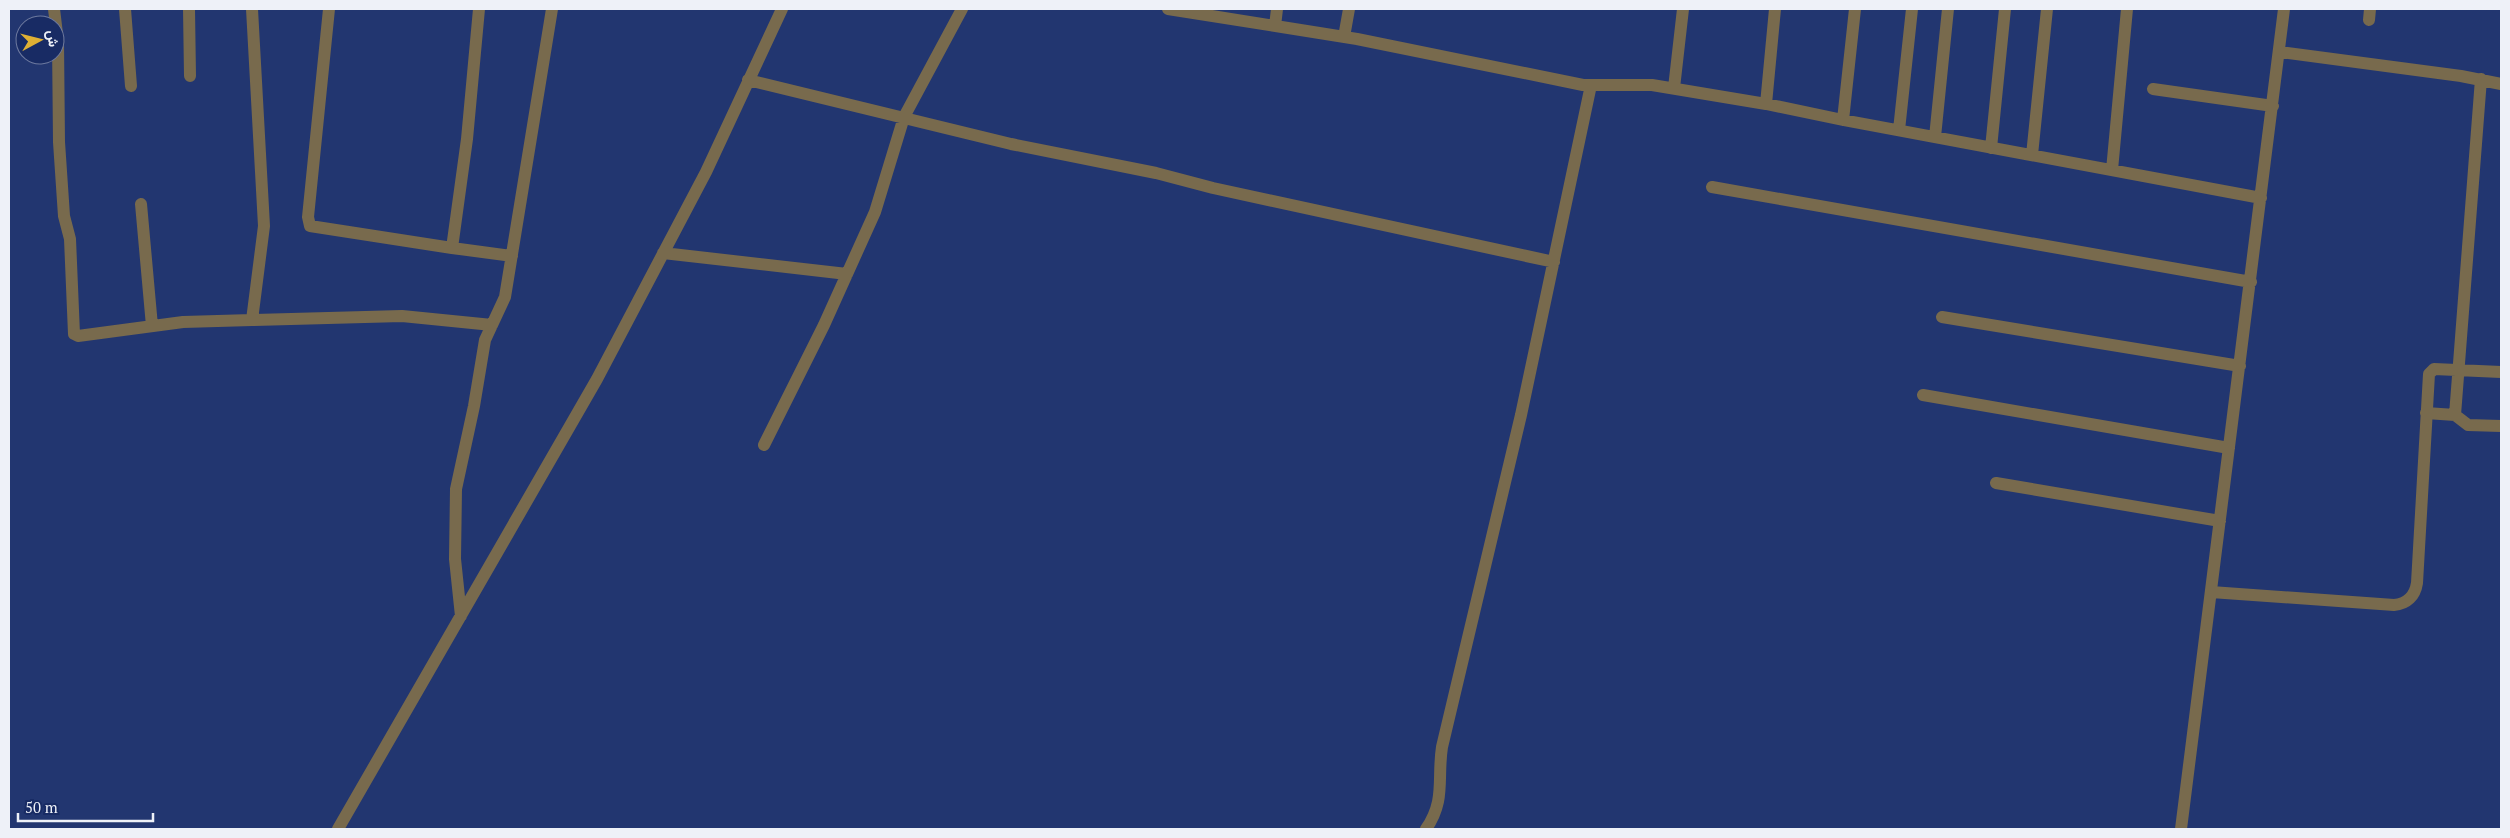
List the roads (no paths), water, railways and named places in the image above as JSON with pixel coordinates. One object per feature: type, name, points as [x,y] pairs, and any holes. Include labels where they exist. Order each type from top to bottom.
[{"type":"street","points":[[54,9],[58,42],[59,142],[64,216],[70,239],[74,334],[78,336],[183,322],[402,316],[492,325]]},
{"type":"street","points":[[125,9],[131,86]]},
{"type":"street","points":[[189,9],[190,76]]},
{"type":"street","points":[[252,9],[264,226],[252,320]]},
{"type":"street","points":[[329,9],[308,217],[310,226],[512,256]]},
{"type":"street","points":[[452,248],[467,139],[479,9]]},
{"type":"street","points":[[461,616],[455,558],[456,489],[474,406],[485,340],[505,297],[552,9]]},
{"type":"street","points":[[338,829],[597,379],[706,172],[782,9]]},
{"type":"street","points":[[764,445],[875,212],[904,117],[962,9]]},
{"type":"street","points":[[1168,9],[1344,37],[1591,86],[1631,84],[1674,88],[2261,198]]},
{"type":"street","points":[[1275,26],[1277,9]]},
{"type":"street","points":[[1344,37],[1349,9]]},
{"type":"street","points":[[1674,88],[1683,9]]},
{"type":"street","points":[[1766,104],[1775,9]]},
{"type":"street","points":[[1843,120],[1854,9]]},
{"type":"street","points":[[1899,130],[1912,9]]},
{"type":"street","points":[[1936,137],[1948,9]]},
{"type":"street","points":[[1991,148],[2005,9]]},
{"type":"street","points":[[2032,155],[2048,9]]},
{"type":"street","points":[[2112,170],[2127,9]]},
{"type":"street","points":[[2180,829],[2284,9]]},
{"type":"street","points":[[2280,52],[2481,79],[2501,84]]},
{"type":"street","points":[[2455,415],[2481,79]]},
{"type":"street","points":[[748,80],[1011,144],[1156,173],[1214,188],[1554,262]]},
{"type":"street","points":[[1426,829],[1438,806],[1442,783],[1442,747],[1522,415],[1591,86]]},
{"type":"street","points":[[2153,89],[2273,106]]},
{"type":"street","points":[[1712,187],[2250,282]]},
{"type":"street","points":[[141,204],[152,326]]},
{"type":"street","points":[[663,253],[847,274]]},
{"type":"street","points":[[1942,317],[2240,366]]},
{"type":"street","points":[[2211,592],[2394,605],[2407,601],[2416,590],[2417,583],[2428,374],[2434,369],[2501,372]]},
{"type":"street","points":[[1923,395],[2229,448]]},
{"type":"street","points":[[2426,414],[2455,415],[2468,425],[2501,426]]},
{"type":"street","points":[[1996,483],[2220,521]]}]
